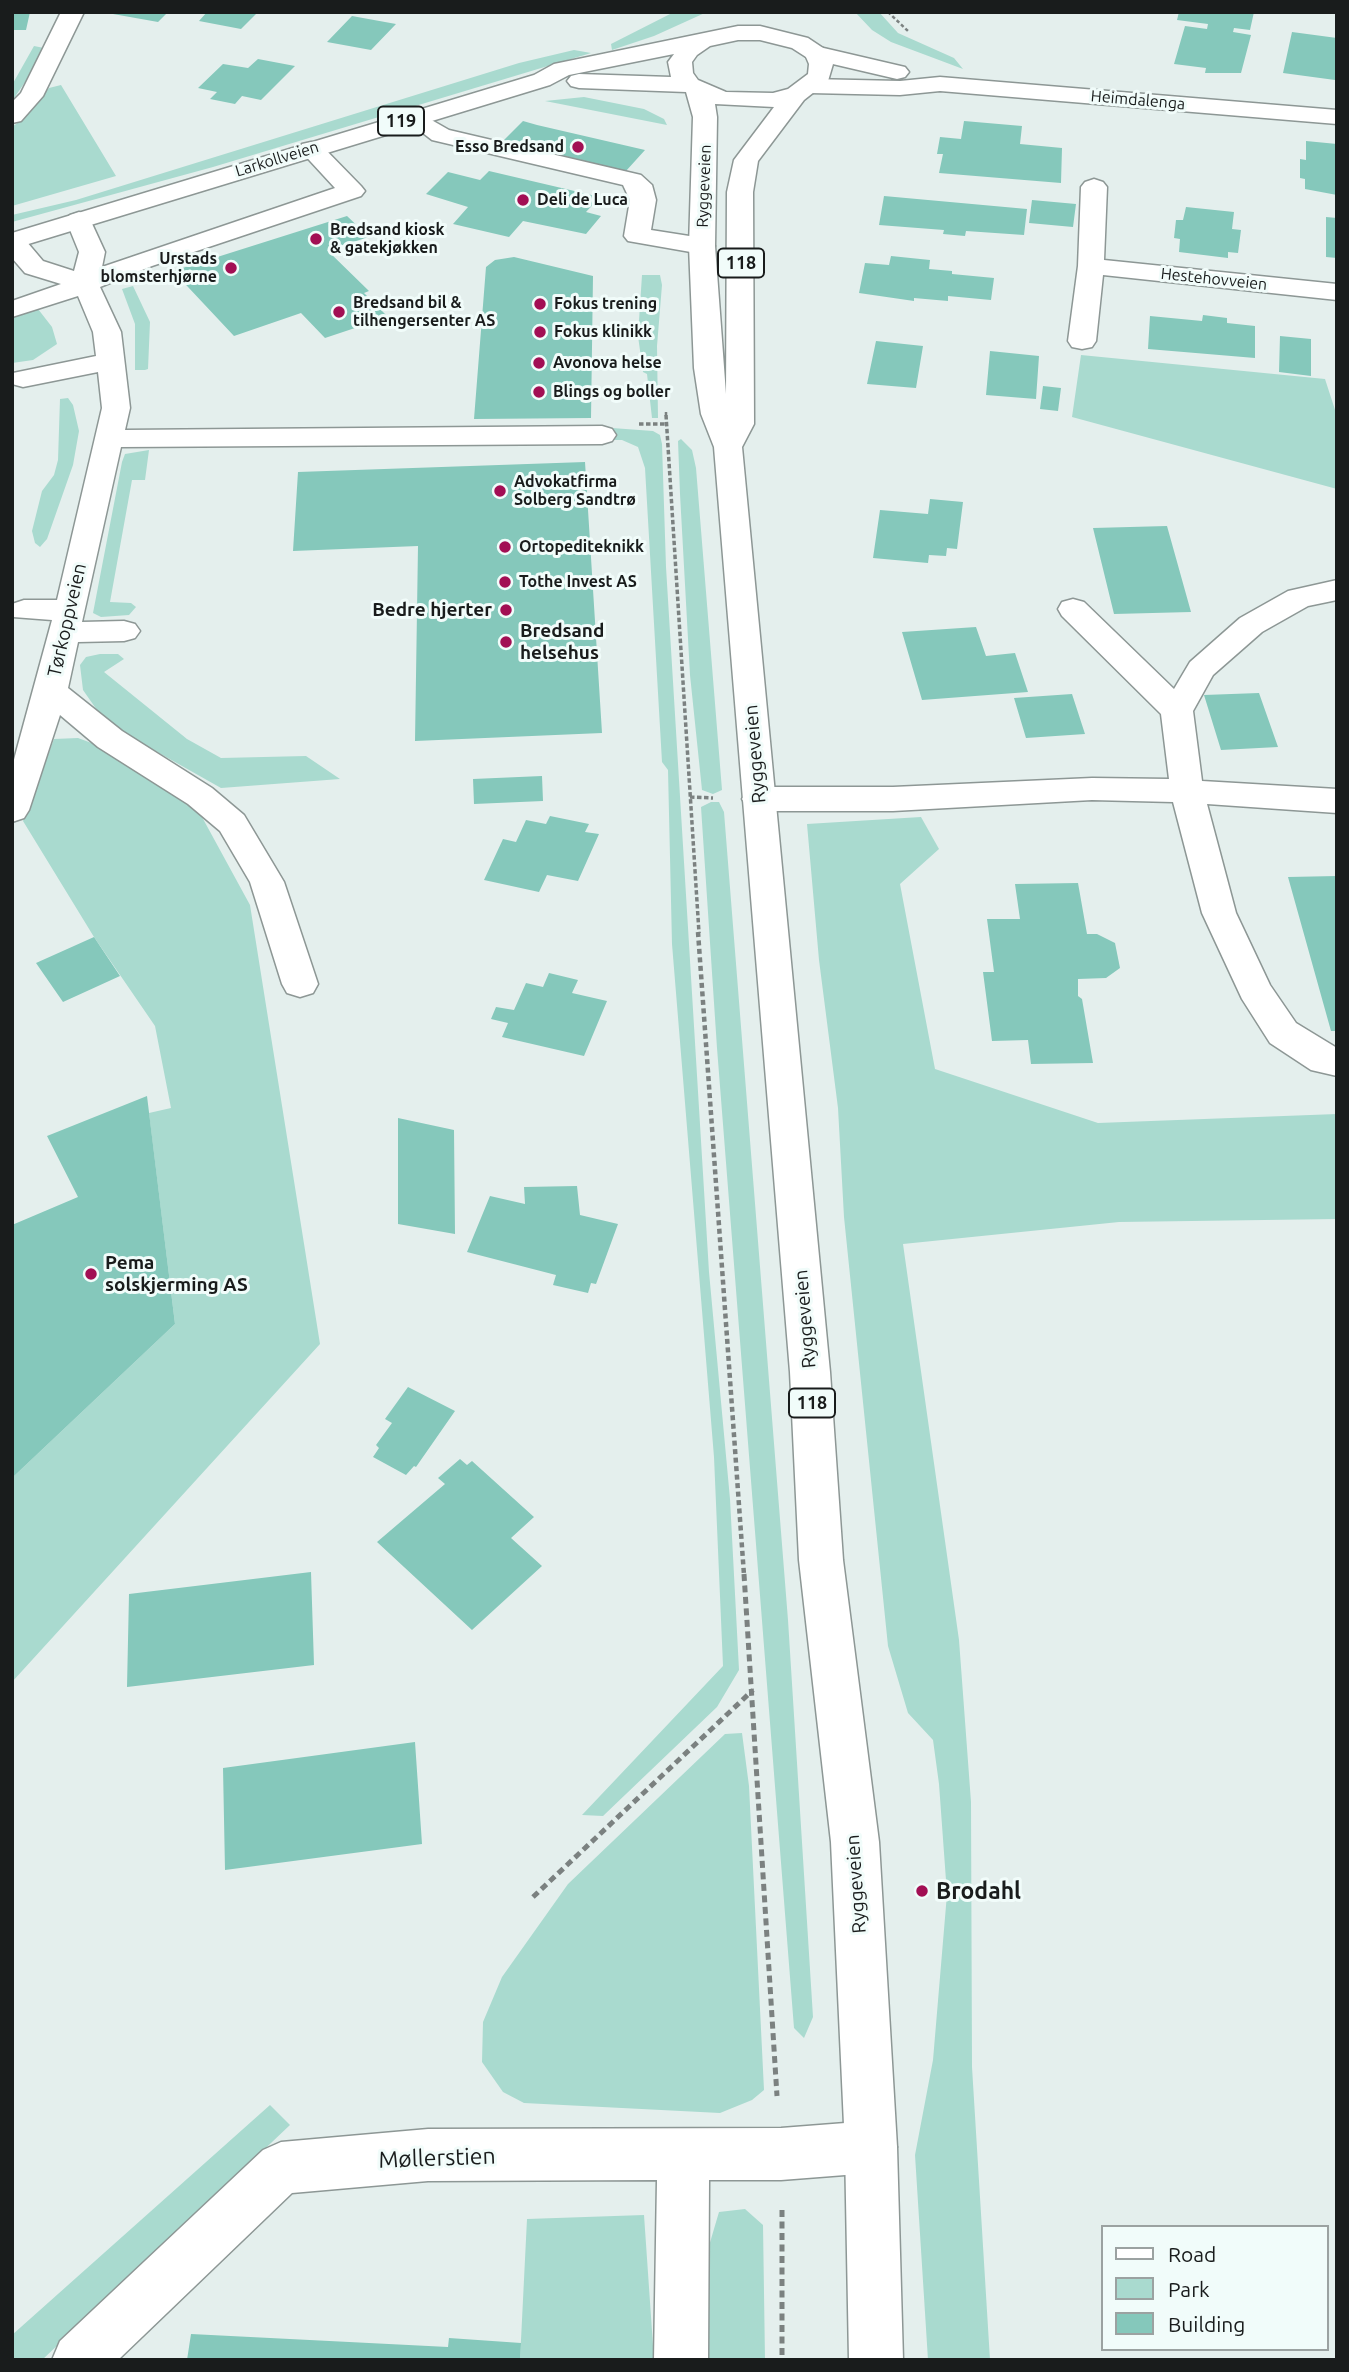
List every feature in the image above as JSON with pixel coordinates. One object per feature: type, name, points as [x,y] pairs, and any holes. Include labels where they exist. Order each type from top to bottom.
[{"type":"main road","points":[[12,117],[37,85],[73,12]]},
{"type":"main road","name":"118","points":[[695,88],[681,74],[680,62],[688,50],[709,39],[747,12]]},
{"type":"main road","name":"Larkollveien","points":[[12,241],[542,80],[562,69],[709,39],[760,33],[806,39]]},
{"type":"main road","name":"118","points":[[803,90],[820,76],[821,64],[806,39]]},
{"type":"main road","name":"Heimdalenga","points":[[806,39],[940,84]]},
{"type":"main road","name":"Larkollveien","points":[[542,80],[695,88],[722,99],[747,102],[803,90]]},
{"type":"main road","name":"Heimdalenga","points":[[803,90],[900,88],[940,84],[1337,117]]},
{"type":"main road","name":"Ryggeveien","points":[[695,88],[705,117],[702,246],[708,368],[715,414],[728,447],[810,1372],[821,1560],[855,1842],[871,2147],[876,2360]]},
{"type":"main road","name":"Ryggeveien","points":[[728,447],[740,424],[740,192],[746,160],[803,90]]},
{"type":"main road","points":[[414,117],[441,135],[632,180],[642,190],[643,200],[637,236],[702,246]]},
{"type":"main road","points":[[12,309],[143,260],[352,191],[311,149]]},
{"type":"main road","points":[[1082,341],[1091,266],[1094,187]]},
{"type":"main road","points":[[79,220],[92,252],[85,283]]},
{"type":"main road","points":[[12,241],[34,267],[85,283]]},
{"type":"main road","name":"Hestehovveien","points":[[1091,266],[1337,292]]},
{"type":"main road","name":"Tørkoppveien","points":[[85,283],[107,332],[116,408],[51,691],[110,739],[200,796],[232,823],[267,882],[300,984]]},
{"type":"main road","points":[[23,379],[109,362]]},
{"type":"main road","points":[[110,439],[603,435]]},
{"type":"main road","points":[[1337,590],[1299,598],[1251,625],[1201,669],[1177,711],[1187,791],[1219,913],[1255,990],[1283,1033],[1324,1060],[1337,1062]]},
{"type":"main road","points":[[24,610],[124,631]]},
{"type":"main road","points":[[1073,610],[1177,711]]},
{"type":"main road","points":[[12,810],[30,764],[51,691]]},
{"type":"main road","points":[[759,799],[893,799],[1092,789],[1187,791],[1337,801]]},
{"type":"main road","name":"Møllerstien","points":[[79,2360],[281,2168],[428,2155],[781,2154],[871,2147]]},
{"type":"main road","points":[[681,2360],[683,2154]]},
{"type":"path","points":[[665,399],[716,1213],[753,1689],[781,2154],[782,2360]]},
{"type":"path","points":[[533,1897],[753,1689]]},
{"type":"green space","points":[[674,12],[707,12],[654,36],[612,50],[611,44]]},
{"type":"green space","points":[[855,12],[879,12],[898,33],[954,58],[963,69],[891,42],[872,30]]},
{"type":"green space","points":[[34,46],[44,48],[32,72],[12,101],[12,85]]},
{"type":"green space","points":[[574,50],[591,53],[213,167],[12,222],[12,215],[76,200],[519,63]]},
{"type":"green space","points":[[61,85],[116,176],[12,206],[12,127],[24,118],[49,88]]},
{"type":"green space","points":[[584,97],[644,109],[664,119],[667,125],[545,101]]},
{"type":"green space","points":[[642,275],[660,275],[662,285],[657,346],[658,418],[652,418],[647,374],[643,372],[638,336]]},
{"type":"green space","points":[[133,286],[150,322],[148,369],[145,370],[135,370],[135,324],[122,289]]},
{"type":"green space","points":[[38,309],[52,327],[57,344],[33,360],[12,363],[12,316]]},
{"type":"green space","points":[[1081,355],[1325,379],[1337,416],[1337,489],[1072,417]]},
{"type":"green space","points":[[68,398],[73,405],[79,431],[73,465],[47,539],[40,547],[35,543],[32,531],[42,491],[54,475],[58,460],[60,399]]},
{"type":"green space","points":[[612,428],[653,431],[660,435],[662,444],[666,567],[709,1272],[730,1499],[739,1670],[717,1707],[603,1816],[582,1815],[723,1666],[714,1457],[672,944],[668,770],[662,762],[645,468],[638,447],[622,440],[612,440]]},
{"type":"green space","points":[[681,439],[692,450],[696,468],[722,790],[713,794],[702,790],[690,675],[680,494],[678,441]]},
{"type":"green space","points":[[149,450],[145,480],[132,480],[110,602],[131,603],[136,607],[129,615],[101,617],[93,613],[122,462],[125,454]]},
{"type":"green space","points":[[118,654],[124,659],[104,672],[187,739],[221,758],[306,756],[340,779],[221,788],[120,731],[99,713],[83,690],[80,665],[86,657]]},
{"type":"green space","points":[[78,738],[105,748],[180,797],[202,817],[250,905],[320,1344],[12,1682],[12,1478],[175,1324],[149,1113],[171,1108],[155,1026],[94,937],[23,821],[54,739]]},
{"type":"green space","points":[[711,802],[719,802],[724,812],[788,1620],[813,2017],[804,2038],[794,2028],[717,1048],[701,807]]},
{"type":"green space","points":[[921,817],[939,849],[900,884],[935,1069],[1098,1123],[1337,1114],[1337,1219],[1119,1222],[903,1244],[959,1640],[971,1802],[972,2067],[990,2360],[928,2360],[915,2155],[933,2060],[947,1894],[939,1784],[933,1740],[908,1713],[888,1646],[844,1217],[838,1108],[819,960],[807,824]]},
{"type":"green space","points":[[742,1733],[749,1786],[764,2090],[752,2100],[720,2113],[524,2103],[503,2092],[482,2062],[483,2022],[502,1977],[568,1884],[725,1734]]},
{"type":"green space","points":[[270,2105],[290,2125],[42,2360],[12,2360],[12,2335]]},
{"type":"green space","points":[[745,2209],[763,2225],[765,2360],[708,2360],[706,2256],[719,2212]]},
{"type":"green space","points":[[644,2215],[654,2360],[520,2360],[527,2219]]},
{"type":"building","points":[[12,12],[30,12],[26,30],[12,30]]},
{"type":"building","points":[[168,12],[158,22],[113,14]]},
{"type":"building","points":[[207,12],[258,12],[241,29],[199,21]]},
{"type":"building","points":[[1179,12],[1254,12],[1250,30],[1234,28],[1233,32],[1251,35],[1241,73],[1205,73],[1206,68],[1174,64],[1185,26],[1207,29],[1208,24],[1177,20]]},
{"type":"building","points":[[352,16],[396,24],[371,50],[327,42]]},
{"type":"building","points":[[1292,32],[1337,38],[1335,80],[1283,73]]},
{"type":"building","points":[[258,59],[295,66],[261,100],[242,96],[235,104],[210,99],[217,92],[198,88],[223,64],[248,68]]},
{"type":"building","points":[[523,121],[645,150],[626,171],[503,141]]},
{"type":"building","points":[[964,121],[1022,126],[1020,144],[1062,148],[1061,183],[939,173],[943,154],[937,154],[940,137],[961,139]]},
{"type":"building","points":[[1306,141],[1337,144],[1337,195],[1305,189],[1305,179],[1300,178],[1300,159],[1306,160]]},
{"type":"building","name":"Deli de Luca","points":[[489,171],[600,197],[586,212],[601,216],[586,234],[523,221],[509,237],[453,224],[468,207],[426,194],[448,172],[480,180]]},
{"type":"building","points":[[884,196],[1027,209],[1024,235],[966,231],[965,236],[943,234],[944,230],[879,225]]},
{"type":"building","points":[[1032,200],[1076,204],[1073,227],[1029,223]]},
{"type":"building","points":[[1186,207],[1234,212],[1232,229],[1241,230],[1238,253],[1228,252],[1228,258],[1179,252],[1180,239],[1174,238],[1176,220],[1183,220]]},
{"type":"building","points":[[347,216],[369,237],[327,250],[369,291],[364,293],[388,317],[325,338],[301,313],[234,336],[173,271]]},
{"type":"building","points":[[1326,217],[1337,218],[1337,258],[1326,257]]},
{"type":"building","points":[[891,256],[930,260],[929,269],[952,271],[952,274],[994,278],[991,300],[948,296],[948,301],[914,298],[914,301],[859,293],[865,263],[889,265]]},
{"type":"building","points":[[514,257],[593,276],[591,418],[474,419],[486,267],[495,260]]},
{"type":"building","points":[[1203,315],[1227,318],[1227,323],[1255,326],[1255,358],[1148,349],[1150,316],[1202,321]]},
{"type":"building","points":[[1280,336],[1311,339],[1311,376],[1279,372]]},
{"type":"building","points":[[876,341],[923,346],[916,388],[867,384]]},
{"type":"building","points":[[990,351],[1039,356],[1036,399],[986,395]]},
{"type":"building","points":[[1043,386],[1061,388],[1058,411],[1040,409]]},
{"type":"building","name":"Bredsand helsehus","points":[[585,462],[602,733],[415,741],[418,546],[293,551],[298,472]]},
{"type":"building","points":[[930,499],[963,502],[957,549],[947,548],[946,556],[929,555],[928,563],[873,558],[880,510],[928,514]]},
{"type":"building","points":[[1167,526],[1191,612],[1114,614],[1093,528]]},
{"type":"building","points":[[976,627],[986,656],[1015,653],[1028,692],[922,700],[902,632]]},
{"type":"building","points":[[1259,693],[1278,747],[1221,750],[1204,695]]},
{"type":"building","points":[[1072,694],[1085,734],[1026,738],[1014,698]]},
{"type":"building","points":[[542,776],[543,801],[474,804],[473,779]]},
{"type":"building","points":[[550,816],[589,824],[585,832],[599,834],[578,881],[547,875],[539,892],[484,880],[503,839],[516,842],[526,820],[546,824]]},
{"type":"building","points":[[1337,876],[1337,1031],[1331,1031],[1288,877]]},
{"type":"building","points":[[1078,883],[1087,934],[1097,934],[1115,943],[1120,968],[1106,978],[1078,979],[1078,996],[1082,999],[1093,1063],[1031,1064],[1028,1040],[992,1041],[983,972],[994,972],[987,919],[1020,919],[1015,884]]},
{"type":"building","points":[[94,937],[120,976],[63,1002],[36,963]]},
{"type":"building","points":[[549,973],[578,980],[572,993],[607,1001],[584,1056],[502,1037],[508,1023],[491,1019],[496,1007],[514,1010],[526,983],[543,987]]},
{"type":"building","name":"Pema solskjerming AS","points":[[147,1096],[175,1324],[12,1478],[12,1225],[78,1197],[47,1136]]},
{"type":"building","points":[[398,1118],[454,1130],[455,1234],[398,1224]]},
{"type":"building","points":[[577,1186],[580,1215],[618,1224],[596,1284],[591,1283],[588,1293],[553,1285],[556,1275],[467,1252],[490,1196],[525,1204],[524,1187]]},
{"type":"building","points":[[408,1387],[455,1411],[416,1467],[406,1475],[373,1457],[379,1448],[376,1445],[392,1423],[385,1419]]},
{"type":"building","points":[[460,1459],[467,1465],[472,1461],[534,1517],[511,1538],[542,1566],[472,1630],[377,1542],[445,1484],[438,1478]]},
{"type":"building","points":[[311,1572],[314,1665],[127,1687],[129,1594]]},
{"type":"building","points":[[415,1742],[422,1844],[225,1870],[223,1768]]},
{"type":"building","points":[[191,2334],[448,2347],[449,2338],[521,2343],[520,2360],[187,2360]]},
{"type":"place","name":"Esso Bredsand","points":[[578,147]]},
{"type":"place","name":"Deli de Luca","points":[[523,200]]},
{"type":"place","name":"Bredsand kiosk & gatekjøkken","points":[[316,239]]},
{"type":"place","name":"Urstads blomsterhjørne","points":[[231,268]]},
{"type":"place","name":"Fokus trening","points":[[540,304]]},
{"type":"place","name":"Bredsand bil & tilhengersenter AS","points":[[339,312]]},
{"type":"place","name":"Fokus klinikk","points":[[540,332]]},
{"type":"place","name":"Avonova helse","points":[[539,363]]},
{"type":"place","name":"Blings og boller","points":[[539,392]]},
{"type":"place","name":"Advokatfirma Solberg Sandtrø","points":[[500,491]]},
{"type":"place","name":"Ortopediteknikk","points":[[505,547]]},
{"type":"place","name":"Tothe Invest AS","points":[[505,582]]},
{"type":"place","name":"Bedre hjerter","points":[[506,610]]},
{"type":"place","name":"Bredsand helsehus","points":[[506,642]]},
{"type":"place","name":"Pema solskjerming AS","points":[[91,1274]]},
{"type":"place","name":"Brodahl","points":[[922,1891]]}]
